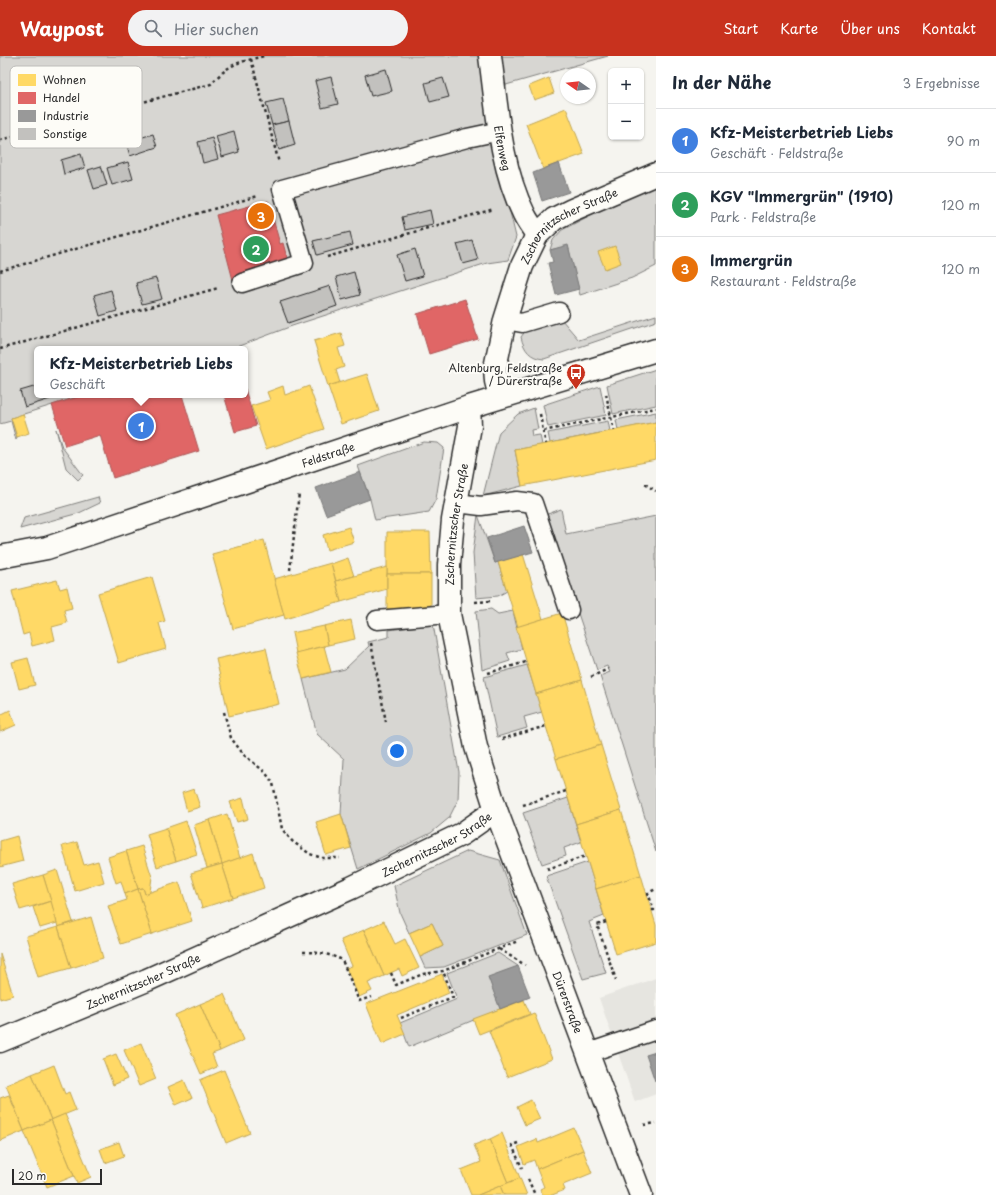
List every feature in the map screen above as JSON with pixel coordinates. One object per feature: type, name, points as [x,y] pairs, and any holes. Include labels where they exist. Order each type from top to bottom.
[{"type":"street","name":"Elfenweg","points":[[490,56],[500,131],[511,180],[524,215],[537,235]]},
{"type":"street","name":"Zschernitzscher Straße","points":[[500,396],[496,381],[495,368],[505,320],[522,266],[537,235],[554,219],[656,174]]},
{"type":"street","name":"Feldstraße","points":[[0,557],[47,548],[500,396],[656,350]]},
{"type":"street","name":"Zschernitzscher Straße","points":[[0,1041],[147,980],[355,887],[462,834],[496,812],[476,748],[449,614],[449,565],[457,503],[470,426],[469,407]]},
{"type":"street","name":"Dürerstraße","points":[[496,812],[641,1195]]},
{"type":"lane","points":[[242,283],[304,263],[283,188],[467,138],[500,131]]},
{"type":"lane","points":[[505,320],[522,323],[558,312]]},
{"type":"lane","points":[[457,503],[481,506],[517,501],[533,503],[569,610]]},
{"type":"lane","points":[[377,620],[449,614]]},
{"type":"lane","points":[[588,1053],[656,1030]]},
{"type":"path","points":[[142,102],[211,84],[226,68],[233,64],[264,56]]},
{"type":"path","points":[[0,271],[283,188],[251,59]]},
{"type":"path","points":[[0,140],[10,137]]},
{"type":"path","points":[[304,263],[499,208]]},
{"type":"path","points":[[0,349],[232,284],[242,283]]},
{"type":"path","points":[[601,367],[614,430]]},
{"type":"path","points":[[535,386],[546,444]]},
{"type":"path","points":[[543,431],[656,408]]},
{"type":"path","points":[[290,570],[300,486],[293,465]]},
{"type":"path","points":[[645,484],[656,491]]},
{"type":"path","points":[[370,638],[386,722]]},
{"type":"path","points":[[462,680],[526,662]]},
{"type":"path","points":[[591,676],[608,669]]},
{"type":"path","points":[[224,712],[231,738],[244,755],[265,772],[273,783],[282,829],[292,841],[310,854],[322,858],[340,858]]},
{"type":"path","points":[[476,748],[546,726]]},
{"type":"path","points":[[496,812],[566,791]]},
{"type":"path","points":[[522,878],[586,856]]},
{"type":"path","points":[[652,910],[654,910],[648,893],[656,889]]},
{"type":"path","points":[[606,922],[597,925],[616,980]]},
{"type":"path","points":[[391,972],[396,985],[423,974],[443,971],[542,932]]},
{"type":"path","points":[[499,949],[530,968]]},
{"type":"path","points":[[303,952],[313,952],[333,956],[342,960],[359,1001],[371,997]]},
{"type":"path","points":[[401,1018],[453,997],[443,971]]},
{"type":"path","points":[[518,1143],[512,1145],[522,1168]]},
{"type":"path","points":[[528,1179],[535,1195]]},
{"type":"shaded area","points":[[0,56],[481,56],[488,120],[516,237],[508,260],[487,263],[292,326],[239,346],[34,346],[34,398],[74,398],[11,418],[17,437],[16,440],[11,421],[0,424]]},
{"type":"shaded area","points":[[495,56],[608,56],[566,68],[560,68],[560,70],[499,87]]},
{"type":"shaded area","points":[[656,186],[656,266],[632,278],[580,295],[568,246],[550,250],[553,240],[562,230],[602,209]]},
{"type":"shaded area","points":[[656,315],[656,321],[544,359],[531,355],[524,346],[521,337],[526,330],[562,320],[579,340]]},
{"type":"shaded area","points":[[656,369],[656,405],[613,414],[607,385]]},
{"type":"shaded area","points":[[600,386],[606,415],[548,427],[543,405]]},
{"type":"shaded area","points":[[534,408],[538,429],[531,430],[532,436],[540,435],[542,445],[515,450],[522,486],[483,496],[499,432],[518,414]]},
{"type":"shaded area","points":[[656,412],[656,422],[618,430],[616,420]]},
{"type":"shaded area","points":[[608,421],[610,431],[550,443],[548,433]]},
{"type":"shaded area","points":[[56,429],[62,447],[83,475],[78,480],[66,468]]},
{"type":"shaded area","points":[[424,442],[438,443],[444,448],[436,499],[429,512],[375,520],[370,499],[358,466]]},
{"type":"shaded area","points":[[98,497],[100,503],[79,513],[20,529],[24,518]]},
{"type":"shaded area","points":[[561,509],[566,534],[656,516],[656,852],[600,676],[610,672],[607,666],[597,670],[545,515]]},
{"type":"shaded area","points":[[478,515],[495,563],[498,562],[507,591],[498,596],[476,598],[473,553]]},
{"type":"shaded area","points":[[491,609],[498,614],[513,611],[522,649],[507,653],[510,661],[482,670],[476,611]]},
{"type":"shaded area","points":[[433,624],[459,772],[458,800],[449,818],[431,833],[358,869],[341,814],[344,759],[317,734],[303,679],[345,669],[369,646],[368,642],[389,637],[389,630]]},
{"type":"shaded area","points":[[527,665],[542,712],[524,717],[527,728],[497,737],[484,677]]},
{"type":"shaded area","points":[[568,798],[581,842],[564,848],[566,856],[542,864],[523,813]]},
{"type":"shaded area","points":[[468,851],[500,860],[527,935],[444,967],[425,968],[420,957],[443,946],[432,923],[409,933],[400,913],[394,886]]},
{"type":"shaded area","points":[[588,862],[604,916],[589,922],[606,973],[583,979],[546,876]]},
{"type":"shaded area","points":[[498,953],[518,966],[500,1009],[409,1047],[400,1023],[457,999],[447,973]]},
{"type":"shaded area","points":[[656,978],[656,1094],[635,1102],[599,998]]},
{"type":"building: Wohnen","points":[[549,78],[554,93],[534,100],[529,86]]},
{"type":"building: Wohnen","points":[[566,108],[584,154],[543,169],[526,124]]},
{"type":"building: Wohnen","points":[[615,246],[621,263],[605,269],[598,252]]},
{"type":"building: Wohnen","points":[[341,333],[345,346],[338,348],[344,367],[336,370],[340,383],[328,386],[314,341]]},
{"type":"building: Wohnen","points":[[367,374],[379,411],[341,424],[328,386]]},
{"type":"building: Wohnen","points":[[283,386],[285,395],[309,386],[324,429],[266,449],[251,406],[270,400],[267,392]]},
{"type":"building: Wohnen","points":[[23,414],[29,433],[17,437],[11,418]]},
{"type":"building: Wohnen","points":[[656,422],[656,460],[522,486],[515,450]]},
{"type":"building: Wohnen","points":[[349,527],[354,542],[327,550],[323,535]]},
{"type":"building: Wohnen","points":[[387,532],[430,532],[431,574],[387,574]]},
{"type":"building: Wohnen","points":[[264,540],[284,615],[233,629],[212,554]]},
{"type":"building: Wohnen","points":[[523,554],[543,619],[518,627],[498,562]]},
{"type":"building: Wohnen","points":[[348,558],[354,576],[336,581],[331,564]]},
{"type":"building: Wohnen","points":[[331,563],[341,602],[285,619],[274,579]]},
{"type":"building: Wohnen","points":[[387,567],[387,589],[341,602],[336,581]]},
{"type":"building: Wohnen","points":[[387,574],[431,574],[431,609],[387,609]]},
{"type":"building: Wohnen","points":[[152,577],[165,621],[159,623],[166,649],[119,663],[98,593]]},
{"type":"building: Wohnen","points":[[57,580],[60,589],[67,587],[72,608],[64,610],[67,623],[52,627],[55,640],[32,646],[29,633],[23,635],[12,591]]},
{"type":"building: Wohnen","points":[[562,613],[582,680],[536,694],[516,627]]},
{"type":"building: Wohnen","points":[[351,620],[355,639],[328,645],[324,626]]},
{"type":"building: Wohnen","points":[[324,626],[328,645],[296,653],[292,633]]},
{"type":"building: Wohnen","points":[[324,646],[331,672],[303,679],[296,653]]},
{"type":"building: Wohnen","points":[[266,648],[279,704],[229,716],[216,659]]},
{"type":"building: Wohnen","points":[[28,658],[35,685],[19,689],[12,662]]},
{"type":"building: Wohnen","points":[[582,680],[601,745],[556,759],[536,694]]},
{"type":"building: Wohnen","points":[[10,710],[16,725],[0,732],[0,715]]},
{"type":"building: Wohnen","points":[[601,745],[621,810],[576,824],[556,759]]},
{"type":"building: Wohnen","points":[[194,789],[200,807],[187,811],[182,793]]},
{"type":"building: Wohnen","points":[[243,798],[248,819],[237,822],[230,802]]},
{"type":"building: Wohnen","points":[[621,810],[641,875],[596,889],[576,824]]},
{"type":"building: Wohnen","points":[[227,814],[240,858],[222,864],[209,820]]},
{"type":"building: Wohnen","points":[[341,814],[351,848],[326,855],[316,822]]},
{"type":"building: Wohnen","points":[[209,820],[222,864],[207,868],[194,825]]},
{"type":"building: Wohnen","points":[[186,821],[197,854],[176,861],[166,828]]},
{"type":"building: Wohnen","points":[[166,828],[176,861],[157,867],[147,834]]},
{"type":"building: Wohnen","points":[[17,836],[23,861],[0,867],[0,841]]},
{"type":"building: Wohnen","points":[[77,842],[84,865],[98,861],[104,882],[75,891],[62,846]]},
{"type":"building: Wohnen","points":[[142,846],[152,877],[150,892],[145,894],[143,888],[138,889],[126,851]]},
{"type":"building: Wohnen","points":[[126,851],[138,889],[125,894],[121,881],[116,883],[108,857]]},
{"type":"building: Wohnen","points":[[253,853],[264,888],[233,898],[222,864]]},
{"type":"building: Wohnen","points":[[222,864],[233,898],[202,908],[191,873]]},
{"type":"building: Wohnen","points":[[57,870],[73,922],[58,927],[43,875]]},
{"type":"building: Wohnen","points":[[43,875],[51,901],[20,910],[12,884]]},
{"type":"building: Wohnen","points":[[641,875],[656,925],[656,942],[616,954],[596,889]]},
{"type":"building: Wohnen","points":[[179,882],[192,921],[152,934],[138,889],[143,888],[145,894]]},
{"type":"building: Wohnen","points":[[138,889],[152,934],[121,944],[108,906],[127,900],[125,894]]},
{"type":"building: Wohnen","points":[[51,901],[57,923],[40,928],[33,907]]},
{"type":"building: Wohnen","points":[[91,917],[103,958],[71,968],[58,927]]},
{"type":"building: Wohnen","points":[[384,921],[395,944],[405,939],[419,968],[402,976],[399,969],[384,976],[364,930]]},
{"type":"building: Wohnen","points":[[432,923],[443,946],[420,957],[409,933]]},
{"type":"building: Wohnen","points":[[58,927],[71,968],[38,977],[26,936]]},
{"type":"building: Wohnen","points":[[364,930],[384,976],[368,983],[372,991],[359,997],[346,968],[352,966],[341,940]]},
{"type":"building: Wohnen","points":[[0,954],[13,995],[0,999]]},
{"type":"building: Wohnen","points":[[442,974],[449,993],[397,1015],[405,1034],[382,1044],[366,1004]]},
{"type":"building: Wohnen","points":[[224,994],[244,1040],[220,1051],[200,1004]]},
{"type":"building: Wohnen","points":[[524,1000],[530,1014],[479,1034],[473,1019]]},
{"type":"building: Wohnen","points":[[200,1004],[220,1051],[212,1054],[217,1067],[201,1074],[175,1015]]},
{"type":"building: Wohnen","points":[[534,1013],[552,1059],[507,1077],[489,1031]]},
{"type":"building: Wohnen","points":[[141,1043],[156,1079],[139,1086],[124,1050]]},
{"type":"building: Wohnen","points":[[116,1054],[127,1079],[113,1085],[103,1059]]},
{"type":"building: Wohnen","points":[[54,1065],[65,1094],[69,1092],[76,1110],[51,1120],[32,1074]]},
{"type":"building: Wohnen","points":[[224,1070],[250,1133],[226,1143],[200,1080]]},
{"type":"building: Wohnen","points":[[32,1074],[51,1120],[24,1131],[6,1085]]},
{"type":"building: Wohnen","points":[[184,1080],[192,1098],[176,1105],[168,1087]]},
{"type":"building: Wohnen","points":[[9,1095],[24,1131],[0,1141],[0,1098]]},
{"type":"building: Wohnen","points":[[531,1100],[540,1119],[525,1125],[517,1107]]},
{"type":"building: Wohnen","points":[[65,1114],[91,1177],[77,1183],[51,1120]]},
{"type":"building: Wohnen","points":[[51,1120],[74,1176],[47,1187],[24,1131]]},
{"type":"building: Wohnen","points":[[574,1128],[583,1150],[537,1169],[534,1160],[524,1164],[518,1147],[537,1139],[538,1143]]},
{"type":"building: Wohnen","points":[[502,1133],[520,1178],[508,1183],[490,1139]]},
{"type":"building: Wohnen","points":[[490,1139],[508,1183],[478,1195],[471,1195],[461,1170],[481,1162],[474,1145]]},
{"type":"building: Wohnen","points":[[119,1142],[124,1156],[105,1163],[100,1149]]},
{"type":"building: Wohnen","points":[[583,1150],[592,1173],[563,1185],[565,1190],[552,1195],[543,1195],[540,1189],[544,1187],[537,1169]]},
{"type":"building: Wohnen","points":[[520,1178],[527,1195],[504,1195],[500,1186]]},
{"type":"building: Wohnen","points":[[500,1186],[504,1195],[478,1195]]},
{"type":"building: Handel","points":[[268,201],[280,244],[283,243],[289,265],[233,280],[216,215]]},
{"type":"building: Handel","points":[[465,299],[478,339],[429,354],[417,314]]},
{"type":"building: Handel","points":[[74,398],[183,398],[199,451],[113,478],[100,435],[65,446],[52,405]]},
{"type":"building: Handel","points":[[225,398],[248,398],[256,426],[235,432]]},
{"type":"building: Industrie","points":[[559,163],[569,192],[542,201],[533,173]]},
{"type":"building: Industrie","points":[[568,245],[579,289],[556,295],[548,263],[553,262],[550,250]]},
{"type":"building: Industrie","points":[[360,472],[370,499],[326,515],[316,488]]},
{"type":"building: Industrie","points":[[524,526],[533,552],[495,563],[487,538]]},
{"type":"building: Industrie","points":[[518,966],[530,997],[500,1009],[488,977]]},
{"type":"building: Industrie","points":[[656,1052],[656,1080],[655,1081],[646,1055]]},
{"type":"building: Sonstige","points":[[386,69],[392,91],[371,96],[365,75]]},
{"type":"building: Sonstige","points":[[331,77],[338,104],[322,108],[315,81]]},
{"type":"building: Sonstige","points":[[443,78],[449,97],[430,102],[425,83]]},
{"type":"building: Sonstige","points":[[283,99],[289,121],[272,125],[266,103]]},
{"type":"building: Sonstige","points":[[289,121],[295,145],[279,150],[272,125]]},
{"type":"building: Sonstige","points":[[234,131],[239,152],[222,157],[216,136]]},
{"type":"building: Sonstige","points":[[153,134],[157,147],[130,156],[128,148],[142,148],[142,137]]},
{"type":"building: Sonstige","points":[[212,138],[218,159],[203,163],[198,142]]},
{"type":"building: Sonstige","points":[[81,154],[85,168],[64,174],[61,160]]},
{"type":"building: Sonstige","points":[[128,162],[133,179],[112,185],[107,168]]},
{"type":"building: Sonstige","points":[[101,166],[107,185],[94,189],[88,170]]},
{"type":"building: Sonstige","points":[[430,210],[433,224],[405,230],[402,217]]},
{"type":"building: Sonstige","points":[[350,232],[353,245],[317,255],[313,241]]},
{"type":"building: Sonstige","points":[[472,240],[478,260],[463,264],[457,244]]},
{"type":"building: Sonstige","points":[[415,249],[423,276],[405,281],[397,255]]},
{"type":"building: Sonstige","points":[[354,272],[360,295],[342,300],[336,277]]},
{"type":"building: Sonstige","points":[[156,278],[162,299],[142,304],[136,283]]},
{"type":"building: Sonstige","points":[[330,286],[337,306],[288,323],[280,302]]},
{"type":"building: Sonstige","points":[[111,290],[117,311],[100,316],[94,295]]},
{"type":"building: Sonstige","points":[[34,387],[34,398],[50,399],[25,407],[20,391]]},
{"type":"place","name":"Immergrün","points":[[261,216]]},
{"type":"place","name":"KGV \"Immergrün\" (1910)","points":[[256,249]]},
{"type":"place","name":"Altenburg, Feldstraße / Dürerstraße","points":[[576,390]]},
{"type":"place","name":"Kfz-Meisterbetrieb Liebs","points":[[141,426]]}]
